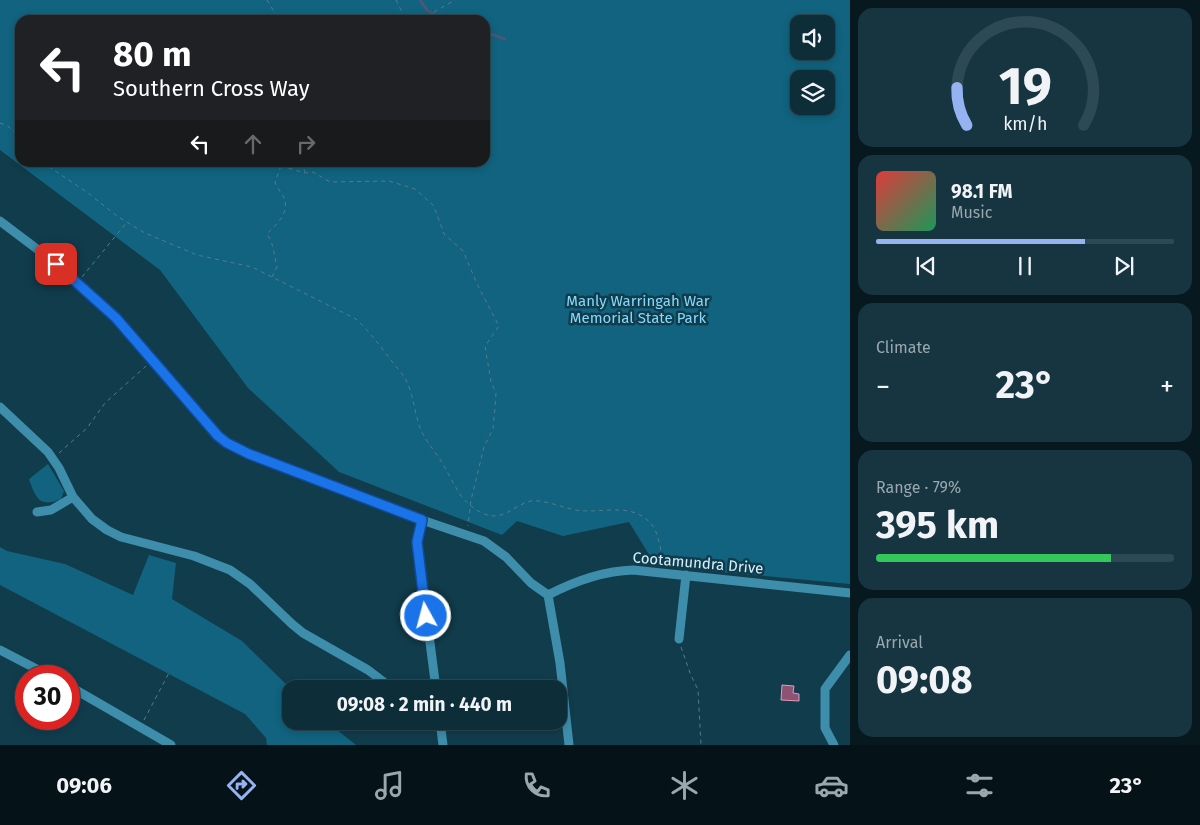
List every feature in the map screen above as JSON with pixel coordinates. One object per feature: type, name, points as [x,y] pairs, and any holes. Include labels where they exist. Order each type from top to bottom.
[{"type":"street","points":[[0,222],[45,255],[116,318],[218,436],[227,443],[249,454],[422,520],[484,541],[506,557],[531,583],[548,595],[560,663],[569,745]]},
{"type":"street","points":[[0,407],[48,452],[59,468],[73,497],[92,519],[107,530],[121,537],[194,556],[230,570],[250,584],[303,633],[368,670],[381,680]]},
{"type":"street","points":[[37,512],[51,510],[73,497]]},
{"type":"street","points":[[422,520],[417,542],[435,680]]},
{"type":"street","name":"Cootamundra Drive","points":[[548,595],[572,583],[616,570],[686,575],[850,593]]},
{"type":"street","points":[[679,639],[686,575]]},
{"type":"street","points":[[0,650],[29,665]]},
{"type":"street","points":[[834,745],[826,728],[825,689],[850,655]]},
{"type":"street","points":[[80,692],[171,745]]},
{"type":"street","points":[[441,730],[443,745]]},
{"type":"path","points":[[267,0],[276,15]]},
{"type":"path","points":[[396,0],[404,15]]},
{"type":"path","points":[[428,15],[455,0]]},
{"type":"path","points":[[0,123],[8,126],[15,132]]},
{"type":"path","points":[[49,167],[143,232],[198,255],[252,267],[356,319],[405,378],[415,402],[419,424],[426,440],[462,497],[470,506],[490,516],[500,517],[522,504],[534,500],[579,511],[630,511],[646,518],[653,526],[659,538],[662,556],[666,564]]},
{"type":"path","points":[[271,278],[277,267],[272,241],[267,234],[283,218],[285,199],[275,182],[281,167]]},
{"type":"path","points":[[284,167],[305,173],[313,172],[330,182],[389,180],[415,189],[434,206],[444,234],[463,251],[478,286],[500,326],[485,346],[491,382],[496,393],[495,408],[493,429],[484,447],[470,506],[468,535]]},
{"type":"path","points":[[303,167],[305,173]]},
{"type":"path","points":[[77,283],[127,222]]},
{"type":"path","points":[[53,459],[87,428],[105,403],[152,360]]},
{"type":"path","points":[[679,639],[690,673],[698,690],[701,745]]},
{"type":"path","points":[[140,727],[170,671]]},
{"type":"green space","name":"Manly Warringah War Memorial State Park","points":[[0,0],[850,0],[850,584],[656,566],[629,522],[563,536],[517,521],[502,535],[339,472],[248,388],[160,270],[23,167],[490,167],[490,15],[15,15],[15,161],[0,150]]},
{"type":"green space","points":[[48,464],[64,491],[61,499],[54,502],[43,502],[39,499],[33,491],[29,479]]},
{"type":"green space","points":[[0,547],[7,551],[65,564],[133,595],[149,555],[176,563],[172,599],[242,641],[282,680],[282,730],[337,730],[356,745],[267,745],[266,738],[245,714],[0,585]]},
{"type":"building","points":[[782,685],[794,686],[793,693],[799,694],[799,701],[781,700]]},
{"type":"waterway","points":[[420,0],[427,10],[436,15]]},
{"type":"waterway","points":[[490,34],[505,39]]},
{"type":"route","points":[[56,264],[116,318],[218,436],[227,443],[249,454],[422,520],[417,542],[426,616]]}]
